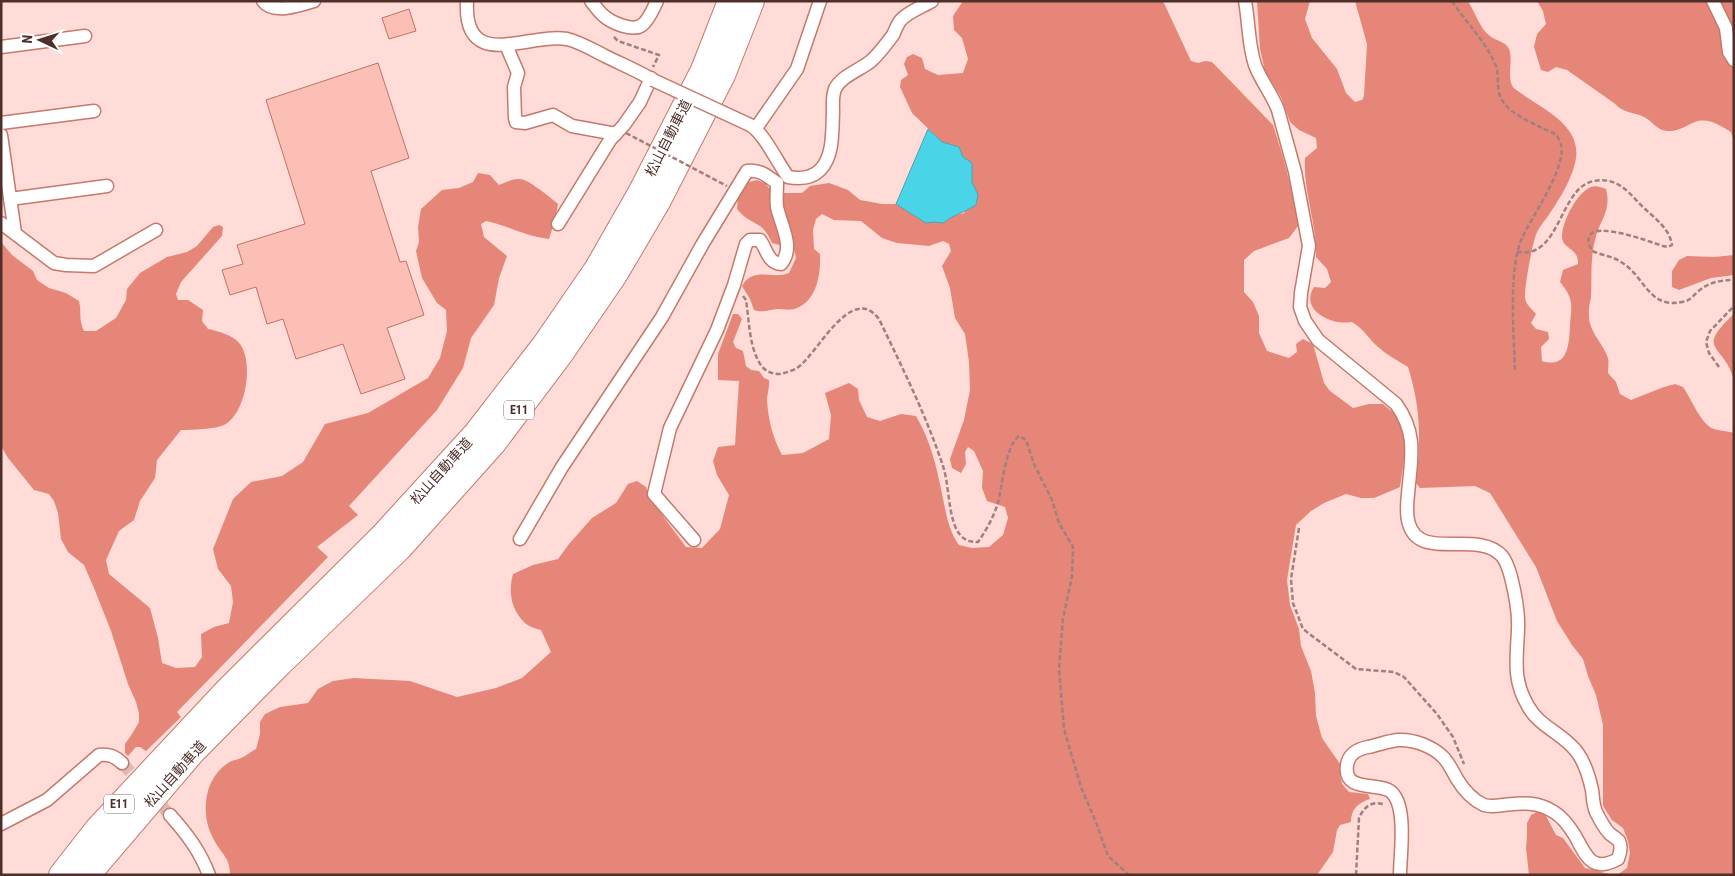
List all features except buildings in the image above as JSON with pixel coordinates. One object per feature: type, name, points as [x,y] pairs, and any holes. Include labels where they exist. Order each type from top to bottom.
[{"type":"highway","name":"松山自動車道","points":[[61,875],[97,829],[228,689],[382,536],[476,433],[538,352],[597,268],[642,191],[703,70],[730,1]]},
{"type":"highway","name":"松山自動車道","points":[[88,875],[193,752],[280,664],[400,548],[494,443],[572,338],[615,275],[658,202],[723,75],[752,1]]},
{"type":"street","points":[[264,1],[269,7],[275,8],[314,1]]},
{"type":"street","points":[[467,1],[467,16],[470,28],[478,38],[488,44],[506,45],[548,39],[564,39],[582,45],[753,126],[782,180],[777,206],[787,245],[785,259],[781,264],[775,264],[760,240],[750,240],[746,244],[734,286],[717,330],[670,428],[654,494],[694,540]]},
{"type":"street","points":[[591,1],[604,17],[633,28],[640,27],[647,21],[657,1]]},
{"type":"street","points":[[753,126],[797,69],[820,1]]},
{"type":"street","points":[[520,539],[562,467],[662,317],[743,176],[747,171],[754,170],[782,180],[797,179],[816,174],[824,166],[832,139],[835,89],[842,80],[872,61],[893,35],[900,20],[932,1]]},
{"type":"street","points":[[1245,1],[1254,63],[1262,82],[1278,110],[1307,229],[1309,246],[1300,307],[1305,321],[1318,340],[1396,404],[1405,416],[1410,430],[1411,444],[1408,523],[1413,535],[1424,542],[1435,544],[1476,544],[1491,548],[1502,556],[1513,584],[1517,611],[1516,666],[1518,684],[1527,706],[1536,719],[1569,742],[1578,752],[1587,769],[1595,810],[1604,827],[1619,841],[1621,851],[1618,860],[1611,863],[1591,862],[1583,853],[1567,824],[1555,812],[1542,805],[1528,802],[1494,806],[1485,805],[1465,790],[1444,757],[1432,748],[1416,742],[1398,740],[1354,751],[1349,758],[1347,774],[1362,786],[1390,790],[1397,800],[1401,818],[1400,875]]},
{"type":"street","points":[[1713,1],[1726,28],[1729,52],[1734,60]]},
{"type":"street","points":[[1,47],[85,36]]},
{"type":"street","points":[[506,45],[518,73],[514,87],[516,122],[525,123],[553,115],[572,126],[621,133]]},
{"type":"street","points":[[558,224],[610,140],[621,133],[640,102],[651,78]]},
{"type":"street","points":[[1,123],[94,111]]},
{"type":"street","points":[[1,135],[15,233]]},
{"type":"street","points":[[10,199],[107,186]]},
{"type":"street","points":[[1,223],[54,263],[94,266],[156,230]]},
{"type":"street","points":[[1,824],[47,800],[99,756],[108,754],[115,756],[122,763]]},
{"type":"street","points":[[170,815],[195,844],[209,875]]},
{"type":"path","points":[[1452,1],[1487,48],[1496,66],[1499,82],[1497,92],[1505,105],[1536,125],[1556,134],[1561,146],[1560,160],[1539,209],[1522,238],[1514,266],[1514,371]]},
{"type":"path","points":[[613,21],[608,31],[618,41],[659,55],[651,78]]},
{"type":"path","points":[[621,133],[727,186]]},
{"type":"path","points":[[1517,252],[1534,251],[1547,240],[1577,191],[1587,182],[1600,180],[1614,181],[1627,190],[1666,228],[1672,245],[1668,247],[1629,234],[1597,230],[1589,236],[1589,245],[1592,251],[1621,262],[1640,280],[1653,297],[1664,302],[1684,302],[1691,299],[1701,288],[1718,281],[1734,280]]},
{"type":"path","points":[[734,286],[746,300],[757,358],[762,368],[776,374],[785,373],[797,368],[818,347],[838,320],[848,312],[865,308],[874,312],[922,410],[944,469],[955,526],[962,538],[970,542],[978,542],[990,526],[998,503],[1012,444],[1019,436],[1026,440],[1034,464],[1052,500],[1059,523],[1073,547],[1072,577],[1063,618],[1059,669],[1064,729],[1080,788],[1097,825],[1108,856],[1129,875]]},
{"type":"path","points":[[1720,367],[1709,353],[1706,342],[1710,331],[1734,306]]},
{"type":"path","points":[[1299,528],[1291,579],[1293,603],[1303,629],[1356,669],[1394,672],[1404,677],[1437,714],[1453,737],[1463,760],[1466,776],[1465,790]]},
{"type":"path","points":[[1356,875],[1359,818],[1362,810],[1372,803],[1378,802],[1384,804],[1395,817],[1401,818]]},
{"type":"shaded area","points":[[963,1],[1163,1],[1191,61],[1198,63],[1212,62],[1273,125],[1281,150],[1298,226],[1289,238],[1254,251],[1244,260],[1244,292],[1253,302],[1259,316],[1259,333],[1267,351],[1289,358],[1297,352],[1296,344],[1303,339],[1313,344],[1324,383],[1330,391],[1353,408],[1369,404],[1383,404],[1396,415],[1401,425],[1405,452],[1400,487],[1374,498],[1361,498],[1346,494],[1324,503],[1311,511],[1296,525],[1287,580],[1290,605],[1299,629],[1301,646],[1311,671],[1315,693],[1316,716],[1322,738],[1340,764],[1342,784],[1349,792],[1368,794],[1370,799],[1356,807],[1352,813],[1351,822],[1340,825],[1337,830],[1333,852],[1317,875],[230,875],[229,864],[210,830],[207,820],[206,798],[213,778],[220,770],[230,762],[256,749],[260,734],[260,722],[265,714],[280,707],[308,703],[318,689],[333,681],[354,678],[410,681],[457,697],[496,688],[522,678],[551,652],[541,630],[526,624],[514,607],[511,594],[513,574],[533,565],[558,559],[592,518],[616,503],[628,484],[637,481],[646,487],[651,500],[686,547],[702,548],[720,529],[729,495],[717,475],[713,461],[718,447],[735,445],[739,381],[718,380],[718,354],[733,314],[738,314],[742,319],[733,342],[736,348],[743,351],[746,366],[751,370],[759,371],[764,378],[769,380],[768,414],[782,455],[803,453],[829,439],[831,415],[825,393],[849,383],[858,389],[859,400],[867,417],[880,421],[901,414],[916,416],[932,454],[948,521],[959,545],[972,548],[989,547],[1003,535],[1008,518],[1005,507],[987,501],[982,488],[983,471],[974,451],[968,447],[965,452],[966,464],[961,473],[952,468],[950,459],[964,420],[970,390],[965,334],[955,318],[950,288],[942,266],[951,251],[949,244],[943,241],[929,246],[897,243],[882,238],[861,221],[834,220],[822,214],[816,219],[813,230],[814,249],[820,254],[820,270],[813,293],[804,304],[792,309],[757,311],[754,310],[742,286],[747,280],[758,275],[783,275],[789,273],[796,258],[794,249],[772,243],[762,228],[745,217],[737,209],[738,198],[745,183],[757,180],[765,183],[769,188],[783,193],[802,193],[810,186],[829,183],[848,190],[860,200],[882,204],[896,204],[926,223],[943,223],[952,216],[964,213],[978,195],[972,182],[972,163],[963,157],[959,147],[942,142],[912,113],[900,87],[901,80],[908,75],[904,64],[907,57],[913,54],[922,58],[925,69],[938,75],[963,73],[968,59],[962,38],[954,30],[953,16]]},
{"type":"shaded area","points":[[1257,1],[1310,1],[1305,19],[1312,38],[1337,69],[1346,93],[1355,102],[1362,100],[1364,96],[1367,44],[1355,1],[1468,1],[1486,33],[1507,46],[1511,59],[1510,75],[1512,85],[1556,117],[1572,135],[1576,146],[1576,158],[1569,181],[1557,203],[1537,232],[1527,277],[1525,298],[1536,314],[1531,323],[1536,329],[1548,332],[1549,339],[1541,347],[1542,361],[1557,362],[1568,348],[1571,303],[1570,297],[1560,282],[1563,270],[1578,264],[1578,258],[1563,241],[1562,236],[1565,223],[1571,208],[1586,190],[1595,186],[1606,189],[1606,210],[1597,233],[1592,254],[1589,314],[1591,327],[1608,358],[1608,373],[1616,382],[1620,394],[1631,400],[1675,384],[1683,387],[1701,417],[1709,426],[1714,429],[1734,433],[1734,875],[1617,875],[1627,868],[1630,853],[1623,828],[1612,820],[1603,806],[1603,725],[1596,695],[1583,659],[1557,621],[1536,567],[1490,493],[1475,486],[1420,488],[1416,483],[1419,453],[1418,411],[1408,367],[1381,350],[1352,322],[1344,323],[1327,319],[1314,309],[1311,303],[1314,287],[1325,288],[1331,282],[1327,269],[1316,257],[1316,244],[1306,183],[1305,158],[1317,148],[1316,138],[1299,130],[1290,122],[1281,97],[1265,71],[1260,49]]},
{"type":"shaded area","points":[[1537,1],[1734,1],[1734,143],[1731,132],[1709,121],[1695,122],[1673,131],[1662,130],[1644,117],[1621,109],[1567,70],[1556,67],[1548,72],[1541,70],[1534,47],[1537,34],[1546,24],[1543,11]]},
{"type":"shaded area","points":[[478,173],[490,175],[499,185],[516,179],[524,180],[558,204],[549,239],[532,236],[486,221],[481,224],[484,237],[507,256],[499,278],[494,305],[471,338],[463,368],[437,410],[349,506],[358,515],[317,547],[328,557],[177,712],[181,717],[146,751],[136,747],[128,756],[125,753],[125,744],[139,722],[139,713],[94,588],[84,565],[68,552],[61,539],[58,513],[54,501],[49,494],[34,490],[8,458],[1,446],[1,242],[12,255],[33,271],[37,280],[49,288],[66,293],[79,301],[84,331],[96,331],[116,318],[126,300],[127,289],[140,273],[167,257],[187,252],[197,246],[213,227],[219,225],[223,227],[222,236],[181,282],[176,294],[178,300],[188,300],[203,310],[202,321],[208,329],[221,332],[240,344],[247,363],[246,388],[242,400],[232,419],[224,425],[181,430],[157,460],[155,478],[140,501],[134,520],[119,531],[106,560],[109,574],[150,608],[162,663],[176,668],[195,667],[202,657],[201,634],[214,627],[229,623],[233,602],[231,586],[218,569],[213,549],[233,499],[251,482],[282,476],[303,462],[325,424],[368,413],[428,378],[440,358],[447,331],[446,310],[437,303],[422,278],[416,251],[419,242],[418,227],[421,209],[442,190],[459,188],[473,182]]},
{"type":"shaded area","points":[[1734,255],[1734,275],[1711,278],[1679,290],[1672,287],[1672,271],[1679,260],[1687,256],[1714,257]]},
{"type":"shaded area","points":[[1734,314],[1734,380],[1724,359],[1715,347],[1714,341],[1722,326]]},
{"type":"shaded area","points":[[1539,811],[1545,814],[1556,835],[1563,838],[1585,868],[1613,875],[1529,875],[1526,848],[1527,823],[1531,815]]},
{"type":"water","points":[[928,129],[942,142],[959,147],[963,157],[972,163],[972,182],[978,195],[976,205],[943,223],[926,223],[896,204]]},
{"type":"tunnel","points":[[122,763],[170,815]]}]
